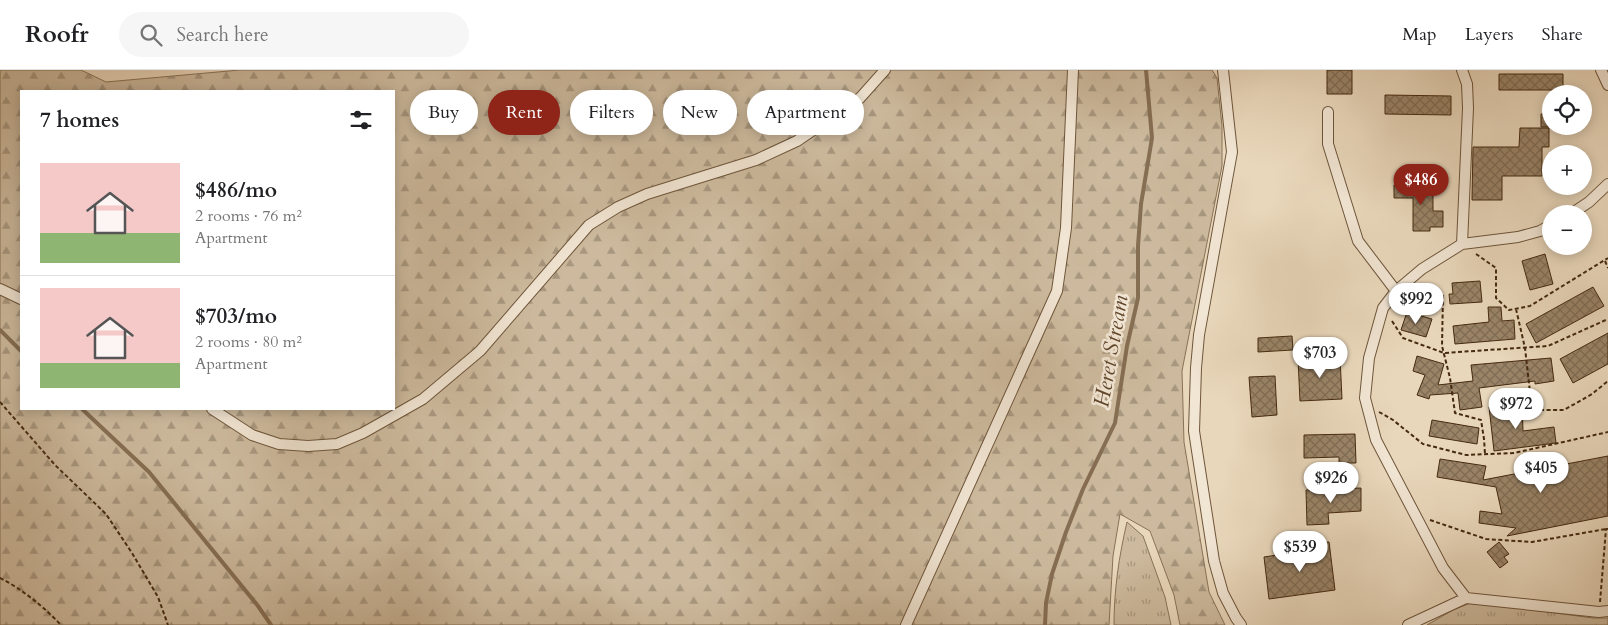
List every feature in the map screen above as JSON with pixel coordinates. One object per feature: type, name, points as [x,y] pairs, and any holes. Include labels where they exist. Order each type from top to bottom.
[{"type":"street","points":[[214,410],[252,435],[279,444],[308,446],[337,444],[364,433],[423,399],[480,351],[589,225],[618,207],[647,194],[756,160],[797,140],[860,98],[885,70]]},
{"type":"street","points":[[906,625],[1057,291],[1066,228],[1073,70]]},
{"type":"street","points":[[1223,70],[1232,152],[1199,335],[1194,431],[1214,561],[1223,594],[1242,625]]},
{"type":"street","points":[[1462,70],[1467,84],[1468,108],[1462,244]]},
{"type":"street","points":[[1602,70],[1608,85]]},
{"type":"street","points":[[1328,112],[1328,144],[1358,241],[1396,292]]},
{"type":"street","points":[[1584,205],[1608,184]]},
{"type":"street","points":[[1466,598],[1443,568],[1376,440],[1365,398],[1369,358],[1383,308],[1396,292],[1422,269],[1462,244],[1518,237],[1542,230]]},
{"type":"street","points":[[0,289],[20,299]]},
{"type":"street","points":[[1408,625],[1466,598],[1604,611]]},
{"type":"path","points":[[1462,244],[1496,268],[1496,298],[1510,310],[1530,306],[1608,258]]},
{"type":"path","points":[[1605,260],[1608,268]]},
{"type":"path","points":[[1442,295],[1442,346],[1450,378],[1455,413],[1481,420],[1485,454]]},
{"type":"path","points":[[1383,308],[1403,338],[1444,353],[1548,346],[1608,319]]},
{"type":"path","points":[[1516,309],[1524,348],[1532,410],[1564,410],[1592,394],[1608,381]]},
{"type":"path","points":[[0,402],[55,465],[106,514],[132,553],[153,590],[168,625]]},
{"type":"path","points":[[1393,420],[1423,444],[1466,455],[1514,453],[1608,432]]},
{"type":"path","points":[[1415,515],[1486,538],[1532,542],[1607,529],[1604,611]]},
{"type":"path","points":[[0,578],[9,582],[51,614],[61,625]]},
{"type":"green space","points":[[0,70],[81,70],[106,82],[240,70],[1212,70],[1217,78],[1222,126],[1222,166],[1182,371],[1184,442],[1209,592],[1225,625],[1180,625],[1174,595],[1150,531],[1120,514],[1113,556],[1109,625],[0,625]]},
{"type":"green space","points":[[1127,522],[1143,536],[1165,597],[1171,625],[1114,625],[1118,573]]},
{"type":"green space","points":[[1473,602],[1593,618],[1608,618],[1608,625],[1427,625],[1453,610]]},
{"type":"building","points":[[1327,70],[1352,70],[1352,94],[1327,94]]},
{"type":"building","points":[[1499,74],[1563,74],[1563,85],[1542,85],[1542,90],[1499,90]]},
{"type":"building","points":[[1385,95],[1451,96],[1451,115],[1385,114]]},
{"type":"building","points":[[1520,128],[1542,128],[1542,135],[1549,135],[1549,145],[1542,145],[1542,176],[1502,176],[1502,200],[1472,200],[1473,147],[1519,147]]},
{"type":"building","points":[[1394,185],[1433,185],[1433,211],[1443,211],[1443,227],[1430,227],[1430,231],[1413,231],[1413,198],[1394,198]]},
{"type":"building","points":[[1545,255],[1553,284],[1530,290],[1522,261]]},
{"type":"building","points":[[1480,281],[1482,302],[1450,304],[1449,294],[1453,294],[1452,283]]},
{"type":"building","points":[[1593,287],[1604,306],[1536,343],[1526,324]]},
{"type":"building","points":[[1488,307],[1501,307],[1502,321],[1514,320],[1515,339],[1455,344],[1453,326],[1489,322]]},
{"type":"building","points":[[1407,312],[1432,319],[1426,337],[1401,330]]},
{"type":"building","points":[[1608,333],[1608,364],[1573,383],[1560,359]]},
{"type":"building","points":[[1292,336],[1293,350],[1258,352],[1258,338]]},
{"type":"building","points":[[1417,356],[1444,364],[1438,385],[1473,381],[1471,365],[1551,358],[1554,381],[1535,384],[1535,381],[1479,388],[1482,407],[1460,410],[1458,393],[1430,395],[1429,399],[1417,395],[1425,375],[1413,371]]},
{"type":"building","points":[[1340,357],[1342,399],[1300,401],[1298,359]]},
{"type":"building","points":[[1275,376],[1277,415],[1252,417],[1249,377]]},
{"type":"building","points":[[1522,404],[1523,431],[1554,427],[1556,443],[1494,451],[1489,407]]},
{"type":"building","points":[[1432,420],[1479,428],[1477,444],[1429,436]]},
{"type":"building","points":[[1355,434],[1356,463],[1339,463],[1339,457],[1304,458],[1304,435]]},
{"type":"building","points":[[1608,456],[1608,516],[1507,536],[1516,528],[1479,523],[1480,511],[1502,514],[1496,487],[1437,477],[1440,459],[1486,466],[1483,480]]},
{"type":"building","points":[[1361,488],[1361,511],[1328,513],[1329,524],[1307,525],[1306,490]]},
{"type":"building","points":[[1329,542],[1335,590],[1269,599],[1264,557],[1317,549],[1317,543]]},
{"type":"building","points":[[1499,542],[1509,554],[1504,557],[1508,562],[1500,568],[1487,552]]},
{"type":"waterway","name":"Heret Stream","points":[[1045,625],[1046,603],[1052,574],[1066,532],[1083,489],[1115,423],[1127,346],[1138,298],[1138,246],[1141,204],[1152,138],[1146,70]]},
{"type":"waterway","points":[[0,330],[20,350]]},
{"type":"waterway","points":[[83,410],[149,472],[258,606],[271,625]]}]
